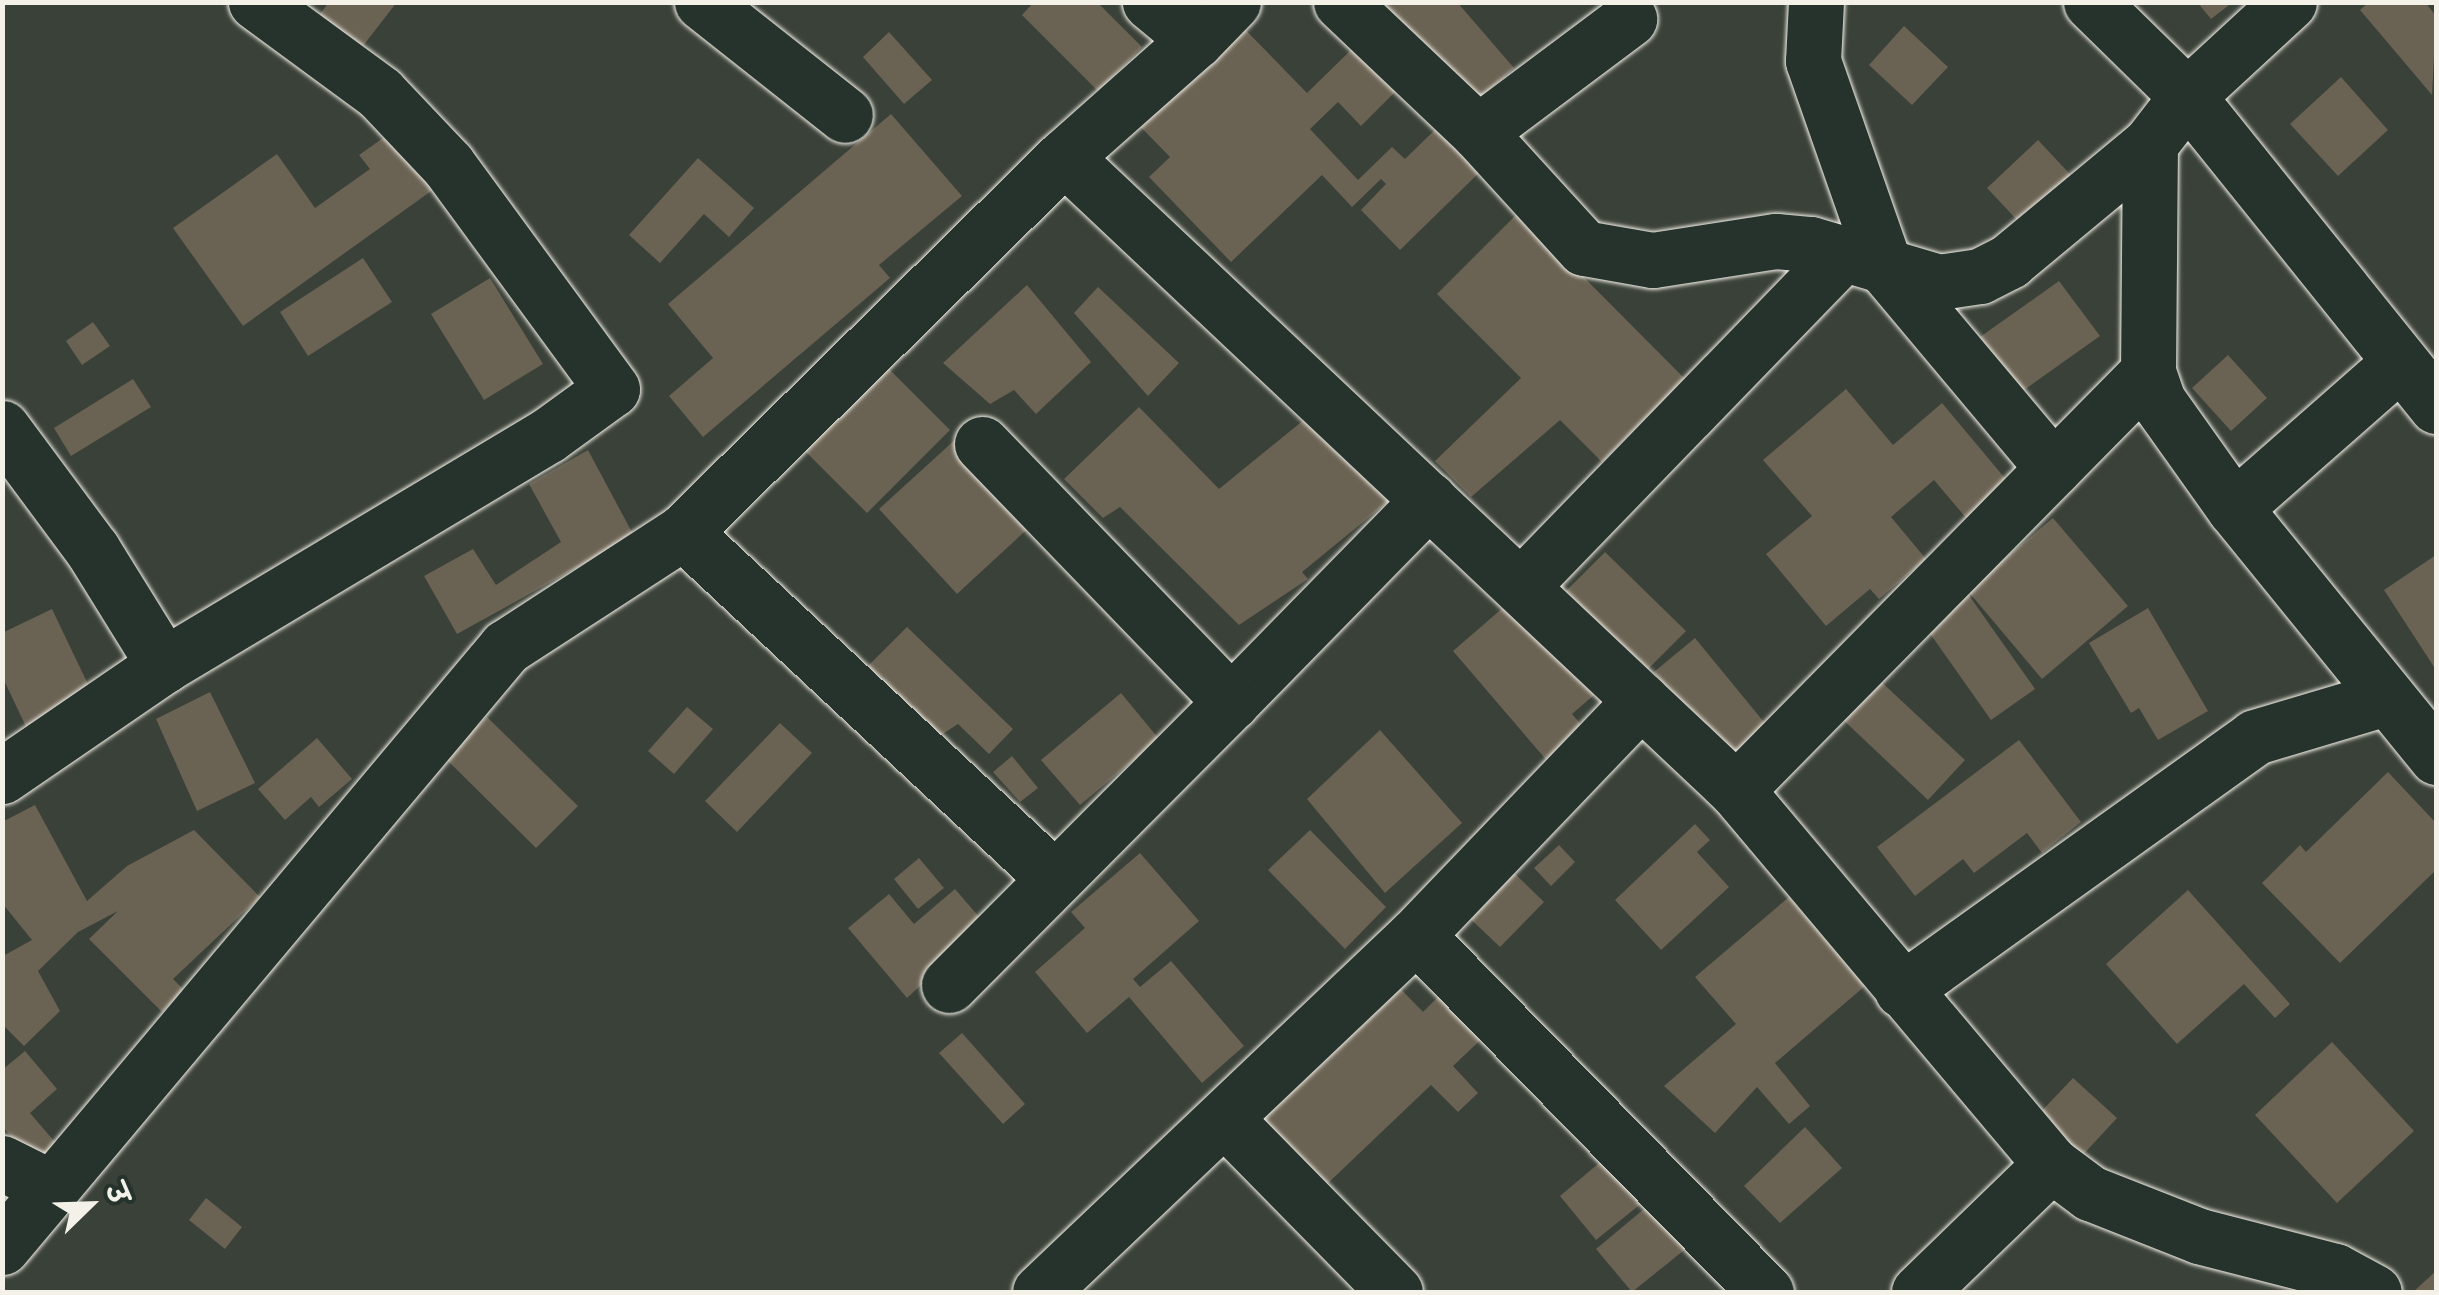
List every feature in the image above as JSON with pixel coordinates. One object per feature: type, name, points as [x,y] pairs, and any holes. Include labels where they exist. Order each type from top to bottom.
[{"type":"street","points":[[2,776],[164,665],[548,436],[612,389],[448,165],[380,93],[256,2]]},
{"type":"street","points":[[702,2],[846,115]]},
{"type":"street","points":[[1150,2],[1214,21]]},
{"type":"street","points":[[1341,2],[1478,132],[1584,248],[1653,260],[1776,241],[1940,282],[1980,276],[2009,261],[2150,144],[2186,96],[2289,2]]},
{"type":"street","points":[[1816,2],[1813,61],[1864,262],[2053,468]]},
{"type":"street","points":[[2091,2],[2186,96],[2423,378],[2234,508]]},
{"type":"street","points":[[1478,132],[1629,19]]},
{"type":"street","points":[[2,1248],[506,647],[682,532],[1064,156],[1214,21]]},
{"type":"street","points":[[2150,144],[2148,372],[2158,401],[2234,508],[2436,757]]},
{"type":"street","points":[[1064,156],[1736,790],[2051,1164],[2090,1193],[2199,1236],[2335,1272],[2374,1292]]},
{"type":"street","points":[[1521,586],[1864,262]]},
{"type":"street","points":[[1736,790],[2148,372]]},
{"type":"street","points":[[2,428],[92,549],[164,665]]},
{"type":"street","points":[[982,444],[1231,702]]},
{"type":"street","points":[[948,985],[1428,500]]},
{"type":"street","points":[[682,532],[1054,878]]},
{"type":"street","points":[[1902,990],[2255,737],[2386,698]]},
{"type":"street","points":[[1040,1292],[1416,935],[1641,700]]},
{"type":"street","points":[[1416,935],[1766,1292]]},
{"type":"street","points":[[1224,1118],[1395,1292]]},
{"type":"street","points":[[2,1163],[52,1188]]},
{"type":"street","points":[[1919,1292],[2051,1164]]},
{"type":"building","points":[[329,2],[397,2],[356,55],[314,22]]},
{"type":"building","points":[[1034,2],[1097,2],[1142,47],[1098,91],[1022,15]]},
{"type":"building","points":[[1376,2],[1457,2],[1514,68],[1468,108]]},
{"type":"building","points":[[2197,2],[2233,2],[2211,19]]},
{"type":"building","points":[[2369,2],[2425,2],[2436,16],[2432,95],[2360,10]]},
{"type":"building","points":[[1231,15],[1307,93],[1353,48],[1395,92],[1361,126],[1338,102],[1310,129],[1358,180],[1392,147],[1405,159],[1444,121],[1487,165],[1400,250],[1361,210],[1386,184],[1381,179],[1352,207],[1322,175],[1231,262],[1149,177],[1170,157],[1128,114]]},
{"type":"building","points":[[1904,26],[1948,67],[1912,105],[1869,65]]},
{"type":"building","points":[[889,32],[932,80],[904,104],[863,57]]},
{"type":"building","points":[[2341,77],[2388,130],[2338,176],[2290,124]]},
{"type":"building","points":[[891,114],[962,196],[879,265],[890,278],[703,437],[669,396],[713,358],[668,304]]},
{"type":"building","points":[[400,126],[441,184],[243,326],[173,228],[277,154],[315,208],[370,169],[359,155]]},
{"type":"building","points":[[2038,140],[2082,187],[2031,235],[1987,188]]},
{"type":"building","points":[[698,158],[754,208],[729,237],[704,214],[660,263],[629,235]]},
{"type":"building","points":[[1519,212],[1685,379],[1602,462],[1560,420],[1471,497],[1435,461],[1521,378],[1437,294]]},
{"type":"building","points":[[363,258],[392,302],[308,356],[280,312]]},
{"type":"building","points":[[490,278],[543,364],[484,400],[431,314]]},
{"type":"building","points":[[2059,281],[2100,336],[2003,405],[1963,349]]},
{"type":"building","points":[[1027,285],[1091,362],[1036,414],[1014,390],[990,404],[943,363]]},
{"type":"building","points":[[1098,287],[1179,363],[1148,396],[1074,313]]},
{"type":"building","points":[[93,322],[110,346],[82,365],[66,341]]},
{"type":"building","points":[[872,352],[950,430],[867,513],[789,435]]},
{"type":"building","points":[[2228,355],[2267,398],[2231,431],[2192,388]]},
{"type":"building","points":[[133,379],[151,407],[71,456],[54,428]]},
{"type":"building","points":[[1846,389],[1893,445],[1942,403],[2009,483],[1967,519],[1934,480],[1891,517],[1926,559],[1879,599],[1870,589],[1826,626],[1766,554],[1812,516],[1763,460]]},
{"type":"building","points":[[1139,407],[1219,489],[1316,410],[1390,500],[1302,572],[1308,579],[1239,625],[1120,507],[1103,518],[1064,479]]},
{"type":"building","points":[[958,437],[1036,521],[957,594],[879,509]]},
{"type":"building","points":[[588,450],[634,536],[457,634],[424,576],[473,549],[496,585],[561,542],[529,484]]},
{"type":"building","points":[[2053,518],[2128,606],[2042,679],[1967,590]]},
{"type":"building","points":[[1605,552],[1686,631],[1646,671],[1566,591]]},
{"type":"building","points":[[2436,555],[2436,670],[2384,590]]},
{"type":"building","points":[[1520,593],[1601,689],[1572,714],[1585,729],[1548,762],[1453,651]]},
{"type":"building","points":[[1968,594],[2035,689],[1991,720],[1924,625]]},
{"type":"building","points":[[2148,608],[2208,711],[2158,740],[2139,708],[2131,713],[2089,643]]},
{"type":"building","points":[[52,609],[95,699],[28,731],[2,676],[2,633]]},
{"type":"building","points":[[907,627],[1013,729],[989,754],[958,724],[932,741],[862,672]]},
{"type":"building","points":[[1695,638],[1768,727],[1726,761],[1654,672]]},
{"type":"building","points":[[1875,676],[1965,760],[1928,800],[1838,715]]},
{"type":"building","points":[[210,692],[255,783],[197,811],[156,719]]},
{"type":"building","points":[[1121,693],[1159,739],[1080,805],[1041,760]]},
{"type":"building","points":[[687,707],[713,729],[674,774],[648,751]]},
{"type":"building","points":[[487,717],[578,806],[536,848],[445,758]]},
{"type":"building","points":[[780,723],[812,753],[737,832],[705,801]]},
{"type":"building","points":[[1380,730],[1462,823],[1385,893],[1307,799]]},
{"type":"building","points":[[317,738],[352,779],[319,807],[311,797],[285,820],[258,789]]},
{"type":"building","points":[[2019,740],[2081,822],[2042,853],[2027,833],[1974,873],[1963,859],[1915,896],[1877,847]]},
{"type":"building","points":[[1012,756],[1038,788],[1020,802],[993,772]]},
{"type":"building","points":[[2388,772],[2436,823],[2436,870],[2340,963],[2262,883],[2300,845],[2306,852]]},
{"type":"building","points":[[35,805],[87,901],[127,866],[194,830],[260,897],[173,979],[184,990],[162,1012],[89,939],[118,911],[78,932],[38,971],[60,1011],[24,1046],[3,1025],[3,956],[32,940],[2,903],[2,822]]},
{"type":"building","points":[[1695,824],[1710,840],[1697,852],[1729,887],[1661,950],[1615,900]]},
{"type":"building","points":[[1310,830],[1386,907],[1345,949],[1268,870]]},
{"type":"building","points":[[1559,845],[1575,862],[1551,886],[1534,868]]},
{"type":"building","points":[[1140,853],[1199,921],[1133,979],[1140,987],[1171,961],[1244,1046],[1202,1083],[1129,997],[1087,1033],[1035,972],[1085,928],[1071,912]]},
{"type":"building","points":[[919,858],[944,888],[918,909],[894,879]]},
{"type":"building","points":[[1503,862],[1544,902],[1500,947],[1459,908]]},
{"type":"building","points":[[955,889],[986,925],[907,998],[848,928],[889,894],[914,924]]},
{"type":"building","points":[[2188,890],[2290,1004],[2275,1018],[2244,984],[2177,1044],[2106,964]]},
{"type":"building","points":[[1789,897],[1865,986],[1775,1063],[1810,1106],[1789,1124],[1757,1087],[1715,1133],[1664,1086],[1736,1024],[1695,977]]},
{"type":"building","points":[[1390,978],[1423,1012],[1448,987],[1490,1031],[1453,1066],[1478,1093],[1458,1112],[1431,1085],[1325,1186],[1252,1110]]},
{"type":"building","points":[[962,1033],[1025,1104],[1003,1124],[939,1053]]},
{"type":"building","points":[[2332,1042],[2414,1131],[2337,1203],[2255,1115]]},
{"type":"building","points":[[25,1051],[57,1089],[30,1113],[66,1155],[43,1174],[2,1126],[2,1070]]},
{"type":"building","points":[[2073,1078],[2117,1118],[2080,1158],[2035,1118]]},
{"type":"building","points":[[1805,1127],[1842,1168],[1780,1223],[1744,1186]]},
{"type":"building","points":[[1611,1153],[1648,1198],[1596,1240],[1560,1196]]},
{"type":"building","points":[[206,1198],[242,1227],[225,1249],[189,1220]]},
{"type":"building","points":[[1656,1199],[1693,1243],[1632,1292],[1596,1249]]},
{"type":"building","points":[[2436,1271],[2436,1292],[2413,1292]]}]
